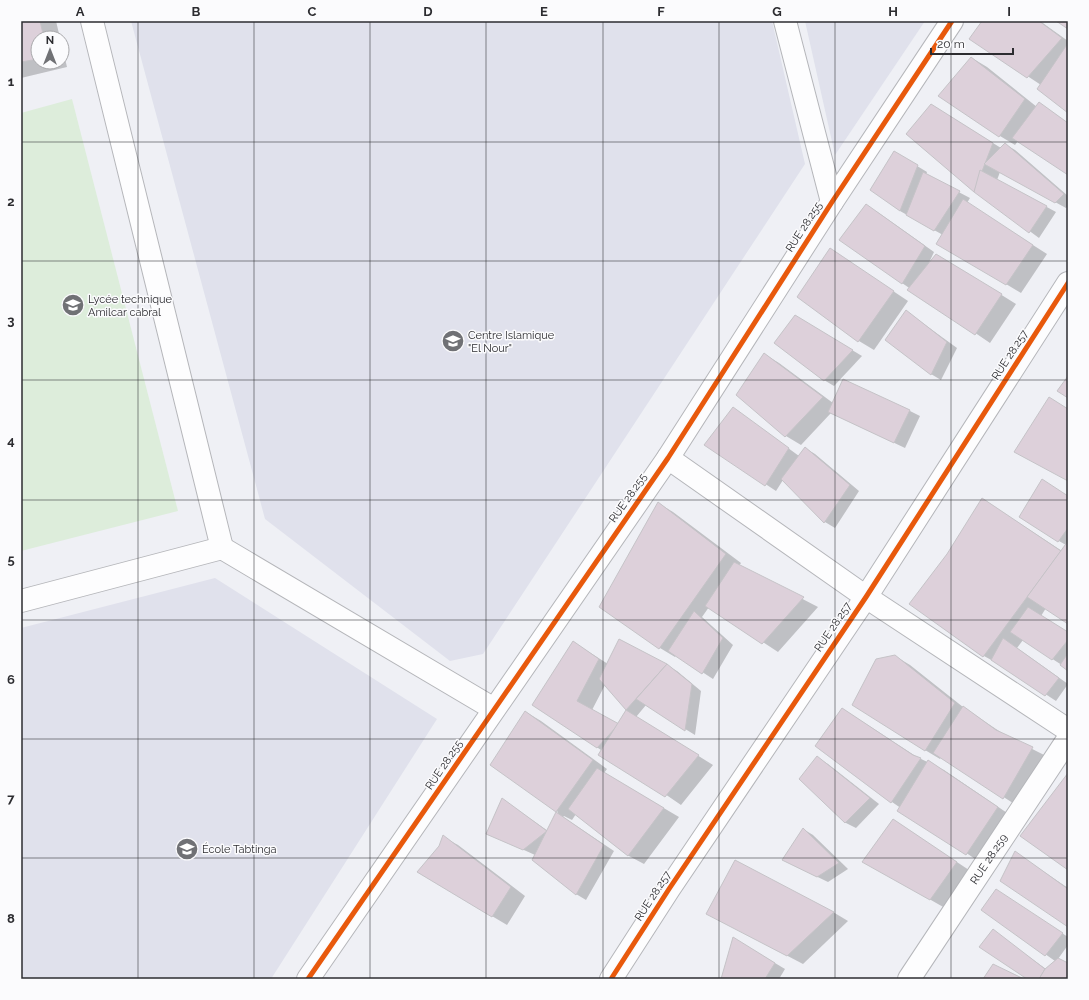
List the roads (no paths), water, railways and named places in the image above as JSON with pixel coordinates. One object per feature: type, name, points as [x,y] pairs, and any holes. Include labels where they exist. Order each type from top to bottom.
[{"type":"street","points":[[92,21],[222,548]]},
{"type":"street","points":[[785,21],[832,202]]},
{"type":"street","name":"RUE 28.255","points":[[308,979],[668,458],[832,202],[952,21]]},
{"type":"street","name":"RUE 28.257","points":[[611,979],[669,889],[866,597],[1068,283]]},
{"type":"street","points":[[668,458],[866,597],[1068,730]]},
{"type":"street","points":[[21,601],[222,548],[494,709]]},
{"type":"street","name":"RUE 28.259","points":[[909,979],[1068,739]]},
{"type":"place","name":"Lycée technique Amilcar cabral","points":[[73,305]]},
{"type":"place","name":"Centre Islamique \"El Nour\"","points":[[453,341]]},
{"type":"place","name":"École Tabtinga","points":[[187,849]]}]
